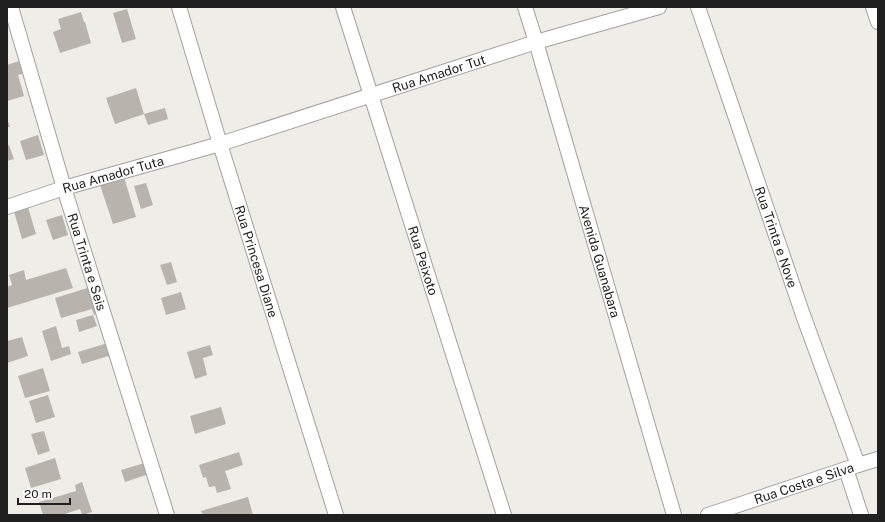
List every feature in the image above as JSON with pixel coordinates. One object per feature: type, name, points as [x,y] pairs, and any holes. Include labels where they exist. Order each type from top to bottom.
[{"type":"street","name":"Rua Trinta e Seis","points":[[11,7],[64,188],[167,515]]},
{"type":"street","name":"Rua Princesa Diane","points":[[179,7],[220,144],[336,515]]},
{"type":"street","name":"Rua Peixoto","points":[[343,7],[504,515]]},
{"type":"street","name":"Avenida Guanabara","points":[[525,7],[674,515]]},
{"type":"street","name":"Rua Amador Tut","points":[[220,144],[536,42],[659,7]]},
{"type":"street","name":"Rua Trinta e Nove","points":[[698,7],[804,314],[852,467],[861,515]]},
{"type":"street","points":[[873,7],[878,22]]},
{"type":"street","name":"Rua Amador Tuta","points":[[7,207],[64,188],[220,144]]},
{"type":"street","name":"Rua Costa e Silva","points":[[708,515],[878,459]]},
{"type":"building","points":[[127,9],[136,39],[122,43],[113,13]]},
{"type":"building","points":[[81,12],[91,43],[60,53],[53,32],[61,29],[58,19]]},
{"type":"building","points":[[22,60],[26,73],[18,75],[24,96],[7,101],[7,65]]},
{"type":"building","points":[[136,88],[144,114],[115,124],[106,98]]},
{"type":"building","points":[[165,108],[168,119],[148,125],[144,114]]},
{"type":"building","points":[[7,118],[10,127],[7,127]]},
{"type":"building","points":[[38,135],[44,155],[26,160],[20,141]]},
{"type":"building","points":[[9,145],[14,159],[7,161],[7,146]]},
{"type":"building","points":[[123,174],[136,217],[113,224],[99,182]]},
{"type":"building","points":[[146,183],[153,205],[141,209],[134,186]]},
{"type":"building","points":[[27,204],[36,234],[22,239],[13,208]]},
{"type":"building","points":[[62,215],[68,235],[53,240],[46,220]]},
{"type":"building","points":[[171,262],[177,282],[167,285],[160,265]]},
{"type":"building","points":[[66,268],[73,288],[7,308],[7,287],[12,285],[9,275],[24,270],[26,280]]},
{"type":"building","points":[[94,286],[102,312],[94,315],[92,309],[61,318],[55,298]]},
{"type":"building","points":[[181,292],[186,309],[166,315],[161,298]]},
{"type":"building","points":[[93,315],[97,326],[79,332],[76,320]]},
{"type":"building","points":[[56,326],[62,348],[69,346],[71,354],[51,361],[42,331]]},
{"type":"building","points":[[22,337],[28,356],[7,363],[7,341]]},
{"type":"building","points":[[111,342],[115,354],[82,364],[78,352]]},
{"type":"building","points":[[210,345],[213,355],[203,358],[207,375],[195,379],[187,352]]},
{"type":"building","points":[[43,368],[50,391],[25,398],[18,376]]},
{"type":"building","points":[[48,395],[55,417],[36,423],[29,401]]},
{"type":"building","points":[[221,407],[226,424],[195,434],[190,416]]},
{"type":"building","points":[[44,431],[50,451],[38,455],[31,434]]},
{"type":"building","points":[[239,452],[243,465],[225,471],[231,489],[217,493],[215,486],[209,487],[206,477],[203,478],[199,465]]},
{"type":"building","points":[[55,458],[61,479],[31,488],[25,468]]},
{"type":"building","points":[[148,462],[152,473],[125,482],[121,470]]},
{"type":"building","points":[[82,482],[92,512],[86,514],[87,515],[82,515],[80,509],[62,515],[43,515],[39,502],[76,491],[75,485]]},
{"type":"building","points":[[248,497],[253,515],[203,515],[201,511]]}]
